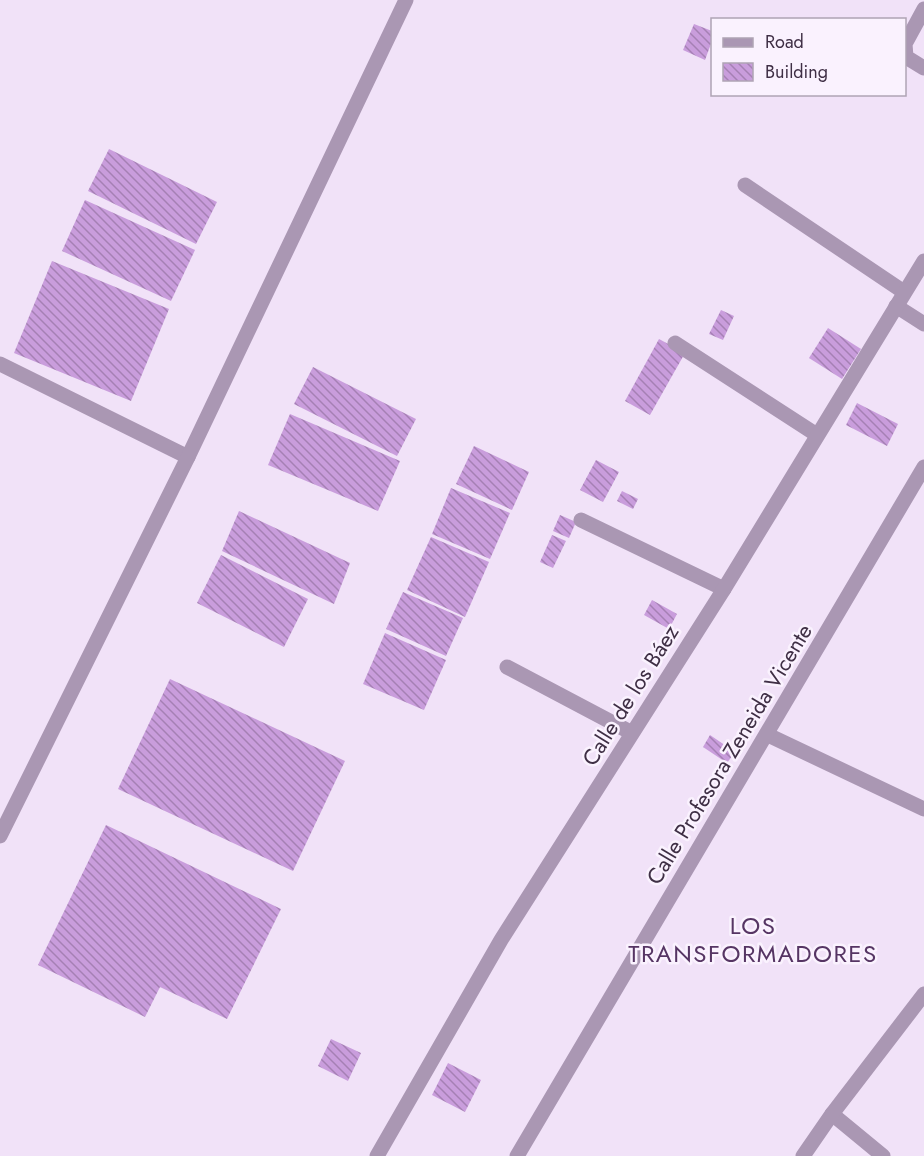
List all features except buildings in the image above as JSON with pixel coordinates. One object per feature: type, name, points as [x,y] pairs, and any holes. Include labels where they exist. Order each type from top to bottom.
[{"type":"street","points":[[0,836],[188,457],[406,0]]},
{"type":"street","points":[[906,42],[924,9]]},
{"type":"street","points":[[906,57],[924,68]]},
{"type":"street","points":[[745,185],[904,292]]},
{"type":"street","name":"Calle de los Báez","points":[[377,1156],[501,940],[724,589],[924,261]]},
{"type":"street","points":[[896,306],[924,324]]},
{"type":"street","points":[[675,344],[817,435]]},
{"type":"street","points":[[0,364],[188,457]]},
{"type":"street","name":"Calle Profesora Zeneida Vicente","points":[[517,1156],[768,735],[924,467]]},
{"type":"street","points":[[581,520],[724,589]]},
{"type":"street","points":[[507,667],[632,733]]},
{"type":"street","points":[[768,735],[924,809]]},
{"type":"street","points":[[803,1156],[832,1113],[924,994]]},
{"type":"street","points":[[832,1113],[883,1156]]},
{"type":"district","name":"LOS TRANSFORMADORES","points":[[753,940]]}]
